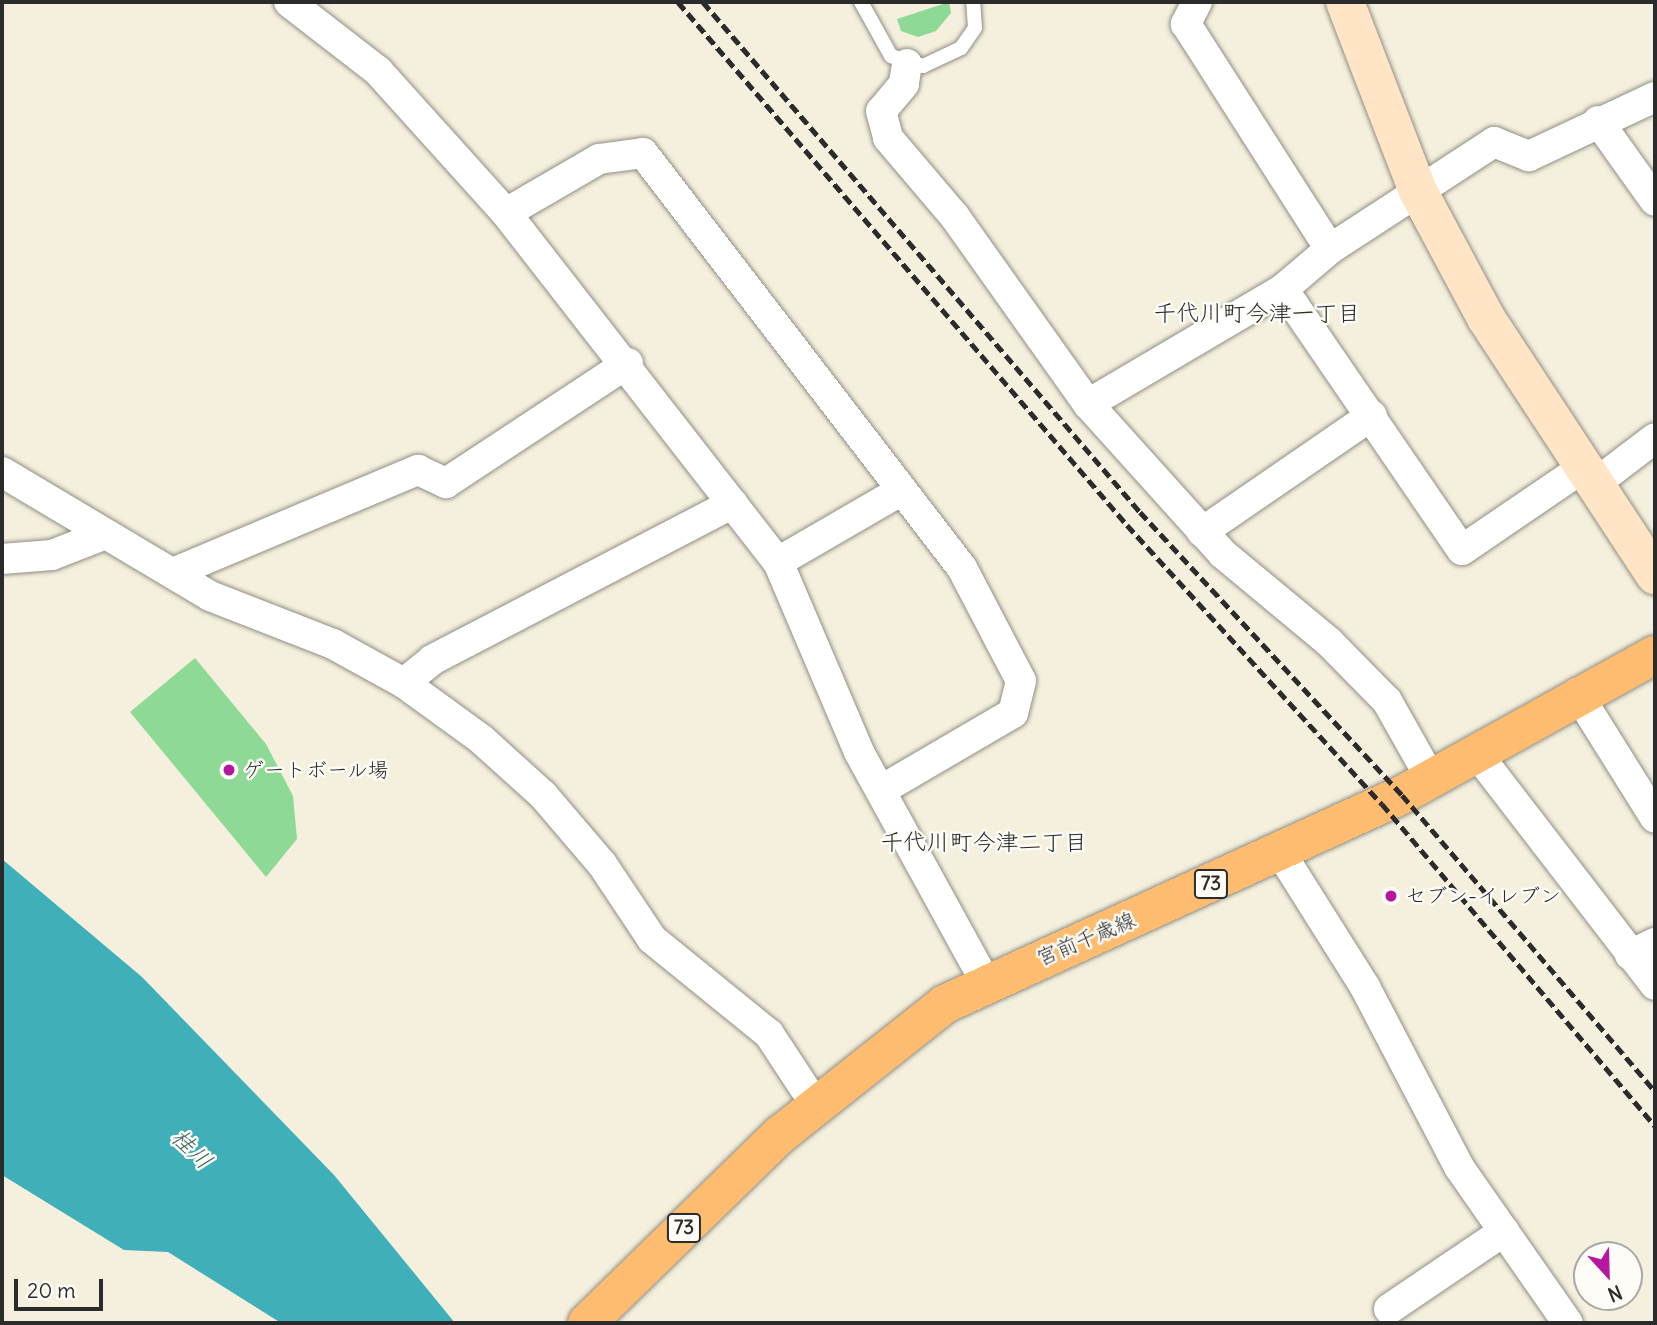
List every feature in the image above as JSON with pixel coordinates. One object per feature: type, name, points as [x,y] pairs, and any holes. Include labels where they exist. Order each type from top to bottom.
[{"type":"main road","name":"宮前千歳線","points":[[587,1323],[781,1133],[945,1004],[986,983],[1280,852],[1431,779],[1478,755],[1577,693],[1655,655]]},
{"type":"street","points":[[289,2],[378,71],[506,213],[628,363],[778,562],[881,790],[986,983]]},
{"type":"street","points":[[1197,2],[1186,24],[1330,249]]},
{"type":"street","points":[[1345,2],[1418,191],[1486,318],[1655,575]]},
{"type":"street","points":[[907,64],[904,84],[881,111],[884,131],[955,217],[1088,404],[1202,532],[1387,701],[1431,779]]},
{"type":"street","points":[[1088,404],[1283,289],[1330,249],[1494,142],[1529,156],[1598,121],[1655,97]]},
{"type":"street","points":[[1598,121],[1655,201]]},
{"type":"street","points":[[506,213],[599,159],[643,153],[962,568],[1021,681],[1013,713],[881,790]]},
{"type":"street","points":[[1283,289],[1372,415],[1462,550],[1655,438]]},
{"type":"street","points":[[175,572],[418,470],[446,483],[628,363]]},
{"type":"street","points":[[1202,532],[1372,415]]},
{"type":"street","points":[[2,472],[103,535],[175,572],[210,596],[333,644],[404,682],[543,795],[603,864],[652,939],[678,965],[745,1008],[816,1104]]},
{"type":"street","points":[[778,562],[902,490]]},
{"type":"street","points":[[404,682],[432,660],[733,503]]},
{"type":"street","points":[[2,559],[52,555],[103,535]]},
{"type":"street","points":[[1577,693],[1655,818]]},
{"type":"street","points":[[1478,755],[1642,949],[1655,985]]},
{"type":"street","points":[[1280,852],[1364,987],[1459,1167],[1568,1323]]},
{"type":"street","points":[[1389,1309],[1504,1231]]},
{"type":"lane","points":[[861,2],[879,39],[907,64],[945,60],[961,48],[975,28],[973,2]]},
{"type":"green space","points":[[949,2],[951,13],[936,31],[918,37],[901,31],[897,19]]},
{"type":"green space","name":"ゲートボール場","points":[[195,658],[266,744],[293,796],[297,839],[266,877],[130,712]]},
{"type":"water","name":"桂川","points":[[2,859],[142,977],[334,1175],[455,1323],[281,1323],[168,1252],[124,1250],[2,1175]]},
{"type":"railway","points":[[678,2],[1127,525],[1382,804],[1655,1126]]},
{"type":"railway","points":[[703,2],[1140,512],[1402,795],[1655,1091]]},
{"type":"place","name":"ゲートボール場","points":[[229,770]]},
{"type":"place","name":"セブン-イレブン","points":[[1391,896]]},
{"type":"district","name":"千代川町今津一丁目","points":[[1257,313]]},
{"type":"district","name":"千代川町今津二丁目","points":[[984,842]]}]
